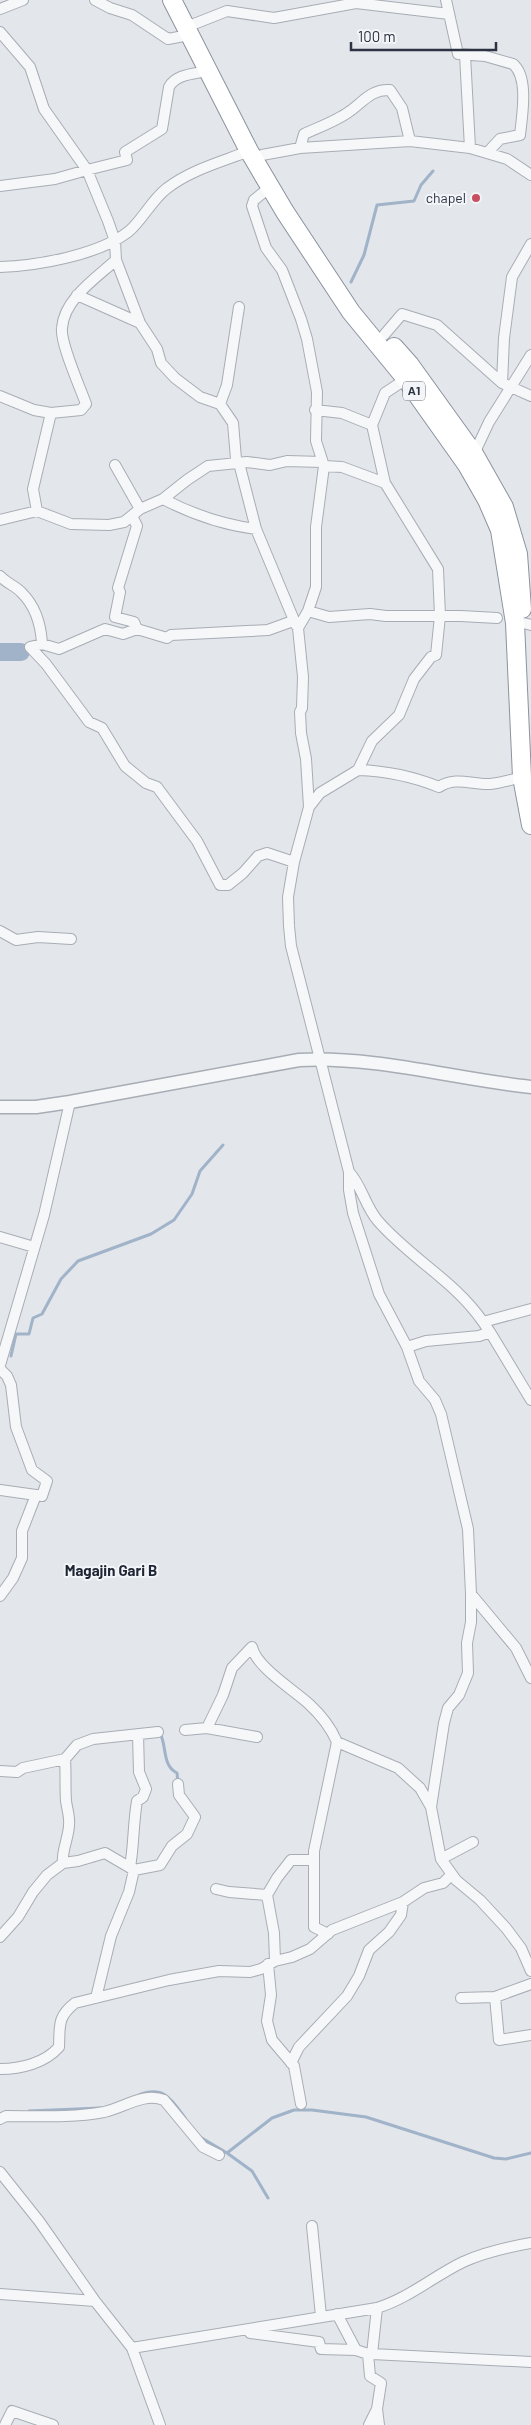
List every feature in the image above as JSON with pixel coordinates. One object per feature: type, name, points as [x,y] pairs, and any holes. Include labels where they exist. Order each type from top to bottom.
[{"type":"highway","name":"A1","points":[[172,0],[192,29],[256,153],[270,187],[351,312],[406,379],[477,481],[500,530],[515,623],[522,778],[531,825]]},
{"type":"highway","name":"A1","points":[[182,0],[207,71],[256,153],[316,243],[384,335],[410,365],[474,454],[504,507],[512,529],[520,569],[527,624],[531,762]]},
{"type":"street","points":[[0,9],[23,0]]},
{"type":"street","points":[[95,0],[110,8],[132,15],[168,39],[227,11],[274,18],[356,3],[449,14]]},
{"type":"street","points":[[446,0],[458,54],[485,56],[513,64],[522,77],[523,105],[520,135],[500,139],[487,153]]},
{"type":"street","points":[[0,32],[30,67],[44,110],[87,170],[115,241],[116,260],[140,323],[157,349],[162,363],[175,378],[200,397],[220,404],[233,423],[236,460],[239,464],[256,529],[296,624],[303,677],[302,708],[300,712],[301,733],[306,759],[309,807],[294,862],[288,898],[291,946],[322,1059],[332,1115],[349,1172],[348,1190],[364,1252],[379,1294],[407,1347],[419,1381],[434,1400],[441,1414],[468,1529],[471,1594],[471,1622],[467,1643],[468,1674],[458,1695],[448,1708],[431,1807]]},
{"type":"street","points":[[465,55],[470,148]]},
{"type":"street","points":[[0,186],[55,179],[127,160],[125,152],[162,129],[169,87],[172,81],[187,75],[207,71]]},
{"type":"street","points":[[300,148],[304,134],[350,112],[367,96],[384,90],[390,90],[402,108],[410,141]]},
{"type":"street","points":[[0,267],[48,262],[115,241],[130,231],[146,208],[166,189],[192,173],[256,153],[300,148],[410,141],[470,148],[508,159],[531,175]]},
{"type":"street","points":[[270,187],[254,200],[252,206],[266,248],[282,270],[305,332],[317,392],[315,410],[316,441],[323,464],[316,527],[316,586],[308,611],[296,624],[268,630],[172,635],[167,638],[137,629],[123,634],[105,629],[59,649],[42,644],[30,647],[46,664],[89,722],[102,728],[125,766],[146,783],[157,787],[202,847],[220,885],[228,885],[243,873],[258,856],[267,853],[294,862]]},
{"type":"street","points":[[506,385],[504,338],[512,277],[531,244]]},
{"type":"street","points":[[0,396],[34,410],[51,413],[81,410],[86,404],[62,334],[65,315],[77,295],[116,260]]},
{"type":"street","points":[[77,295],[140,323]]},
{"type":"street","points":[[220,404],[227,385],[239,307]]},
{"type":"street","points":[[384,335],[402,314],[436,325],[506,385],[531,396]]},
{"type":"street","points":[[474,454],[506,385],[531,355]]},
{"type":"street","points":[[358,770],[372,741],[399,715],[414,679],[431,657],[436,655],[440,616],[438,569],[385,483],[372,425],[385,393],[406,379]]},
{"type":"street","points":[[315,410],[342,413],[372,425]]},
{"type":"street","points":[[37,512],[33,489],[51,413]]},
{"type":"street","points":[[0,520],[37,512],[71,524],[109,525],[124,522],[136,513],[163,499],[186,480],[208,466],[247,462],[270,464],[287,461],[323,464],[342,467],[385,483]]},
{"type":"street","points":[[115,465],[136,513],[137,526],[118,588],[120,592],[115,617],[134,622],[137,629]]},
{"type":"street","points":[[163,499],[185,511],[237,527],[256,529]]},
{"type":"street","points":[[0,576],[22,592],[35,609],[42,629],[42,644]]},
{"type":"street","points":[[308,611],[329,617],[370,614],[497,618]]},
{"type":"street","points":[[309,807],[320,792],[358,770],[385,771],[416,778],[439,787],[447,782],[469,781],[489,784],[522,778]]},
{"type":"street","points":[[0,930],[16,940],[38,937],[71,939]]},
{"type":"street","points":[[0,1107],[36,1107],[70,1102],[299,1060],[322,1059],[378,1064],[487,1082],[531,1087]]},
{"type":"street","points":[[0,1365],[54,1176],[70,1102]]},
{"type":"street","points":[[349,1172],[358,1182],[377,1219],[395,1238],[455,1289],[484,1322],[531,1400]]},
{"type":"street","points":[[0,1237],[34,1247]]},
{"type":"street","points":[[484,1322],[531,1309]]},
{"type":"street","points":[[407,1347],[426,1341],[479,1336],[490,1332]]},
{"type":"street","points":[[0,1370],[7,1376],[11,1385],[16,1427],[32,1470],[47,1481],[42,1496],[0,1490]]},
{"type":"street","points":[[0,1596],[13,1578],[22,1558],[22,1531],[36,1496]]},
{"type":"street","points":[[471,1594],[516,1648],[531,1678]]},
{"type":"street","points":[[207,1728],[223,1695],[232,1668],[252,1647],[253,1653],[266,1668],[311,1706],[332,1732],[337,1742],[313,1860],[314,1927],[328,1934]]},
{"type":"street","points":[[185,1730],[207,1728],[257,1737]]},
{"type":"street","points":[[0,1771],[16,1772],[24,1768],[65,1758],[77,1744],[93,1739],[158,1732]]},
{"type":"street","points":[[96,1998],[111,1936],[129,1892],[135,1839],[133,1830],[137,1802],[143,1797],[146,1789],[139,1772],[138,1734]]},
{"type":"street","points":[[337,1742],[398,1768],[420,1788],[431,1807],[441,1859],[451,1875],[466,1890],[480,1900],[526,1948],[531,1971]]},
{"type":"street","points":[[63,1862],[62,1856],[67,1845],[70,1823],[66,1800],[65,1758]]},
{"type":"street","points":[[0,1937],[18,1917],[33,1892],[47,1874],[63,1862],[78,1861],[105,1853],[132,1869],[160,1865],[172,1846],[187,1834],[195,1817],[179,1795],[178,1784]]},
{"type":"street","points":[[441,1859],[473,1842]]},
{"type":"street","points":[[301,2104],[294,2066],[272,2040],[267,2021],[272,1995],[271,1962],[274,1932],[268,1895],[277,1878],[291,1860],[313,1860]]},
{"type":"street","points":[[0,2069],[27,2065],[52,2055],[59,2047],[60,2023],[63,2013],[75,2003],[169,1980],[218,1972],[250,1972],[271,1962],[292,1957],[310,1949],[332,1930],[403,1902],[424,1888],[443,1883],[451,1875]]},
{"type":"street","points":[[216,1889],[268,1895]]},
{"type":"street","points":[[291,2063],[299,2047],[347,1996],[359,1976],[368,1950],[389,1932],[401,1915],[403,1902]]},
{"type":"street","points":[[461,1998],[495,1998],[531,1984]]},
{"type":"street","points":[[495,1998],[499,2040],[531,2035]]},
{"type":"street","points":[[0,2119],[6,2116],[102,2112],[134,2101],[159,2098],[164,2100],[203,2146],[219,2155]]},
{"type":"street","points":[[0,2172],[39,2221],[95,2301],[132,2348],[158,2425]]},
{"type":"street","points":[[312,2226],[321,2316]]},
{"type":"street","points":[[132,2348],[242,2332],[321,2316],[377,2308],[394,2302],[465,2262],[500,2250],[531,2243]]},
{"type":"street","points":[[0,2294],[95,2301]]},
{"type":"street","points":[[369,2425],[377,2409],[381,2383],[370,2376],[370,2354],[377,2308]]},
{"type":"street","points":[[337,2314],[356,2350]]},
{"type":"street","points":[[242,2332],[319,2342],[320,2349],[356,2350],[370,2354],[531,2362]]},
{"type":"street","points":[[377,2409],[380,2425]]},
{"type":"street","points":[[5,2425],[12,2412],[53,2425]]},
{"type":"waterway","points":[[351,282],[364,255],[377,205],[414,201],[421,185],[433,171]]},
{"type":"waterway","points":[[0,652],[21,652]]},
{"type":"waterway","points":[[11,1356],[16,1334],[29,1334],[33,1318],[42,1314],[61,1279],[78,1261],[151,1234],[174,1220],[192,1194],[200,1171],[223,1145]]},
{"type":"waterway","points":[[160,1733],[167,1761],[172,1770],[177,1773],[178,1783]]},
{"type":"waterway","points":[[139,2095],[148,2092],[161,2093],[176,2105],[185,2118]]},
{"type":"waterway","points":[[29,2111],[100,2108]]},
{"type":"waterway","points":[[200,2137],[227,2153],[272,2118],[294,2110],[312,2110],[366,2117],[494,2158],[506,2159],[531,2153]]},
{"type":"waterway","points":[[227,2153],[252,2171],[268,2198]]},
{"type":"place","name":"chapel","points":[[476,198]]},
{"type":"district","name":"Magajin Gari B","points":[[111,1571]]}]
